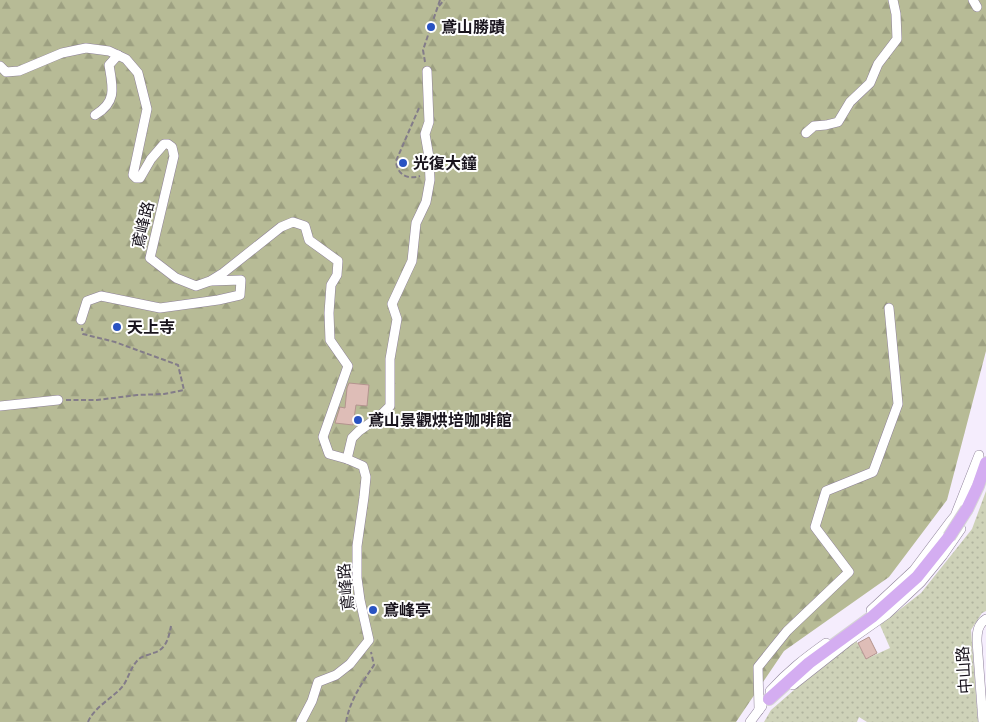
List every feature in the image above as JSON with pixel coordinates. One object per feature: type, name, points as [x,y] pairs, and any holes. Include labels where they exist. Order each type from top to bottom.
[{"type":"highway","points":[[763,705],[809,663],[872,617],[917,577],[950,537],[967,509],[978,486],[983,459]]},
{"type":"street","points":[[806,133],[814,126],[838,122],[850,102],[870,83],[878,64],[897,39],[896,14],[893,0]]},
{"type":"street","name":"鳶峰路","points":[[0,66],[6,72],[19,71],[62,53],[86,48],[118,55],[126,59],[138,73],[147,109],[133,175],[136,178],[140,178],[151,159],[164,144],[172,147],[174,156],[150,258],[176,278],[196,286],[210,281],[223,273],[281,227],[293,222],[305,226],[309,240],[338,261],[337,275],[331,285],[330,340],[348,366],[323,437],[329,454],[362,466],[366,477],[357,546],[357,578],[369,640]]},
{"type":"street","points":[[95,115],[104,110],[112,96],[109,65],[118,55]]},
{"type":"street","points":[[347,459],[352,438],[390,406],[390,359],[397,319],[392,304],[412,261],[416,223],[426,202],[430,180],[425,134],[429,122],[427,71]]},
{"type":"street","points":[[81,320],[87,301],[101,296],[160,308],[240,295],[241,280],[210,281]]},
{"type":"street","points":[[763,705],[758,667],[787,631],[849,572],[815,528],[826,491],[873,472],[898,404],[889,308]]},
{"type":"street","points":[[0,406],[58,400]]},
{"type":"street","points":[[750,722],[763,705],[768,694],[797,664],[866,615],[914,570],[955,516],[983,459]]},
{"type":"street","points":[[763,705],[774,700],[850,640],[887,614],[921,582],[943,556],[961,529]]},
{"type":"street","name":"中山路","points":[[983,722],[977,631],[986,619]]},
{"type":"street","points":[[301,722],[312,701],[318,682],[336,675],[350,664],[369,640]]},
{"type":"path","points":[[427,71],[423,50],[440,0]]},
{"type":"path","points":[[438,8],[444,0]]},
{"type":"path","points":[[420,176],[413,178],[404,175],[397,168],[396,161],[428,91]]},
{"type":"path","points":[[58,400],[97,400],[164,394],[184,390],[178,365],[115,342],[83,334],[81,320]]},
{"type":"path","points":[[88,722],[124,684],[131,669],[140,658],[159,652],[169,639],[171,626]]},
{"type":"path","points":[[346,722],[348,709],[374,665],[369,640]]},
{"type":"green space","points":[[0,0],[986,0],[986,351],[947,500],[889,577],[784,651],[736,722],[0,722]]},
{"type":"green space","points":[[986,491],[986,611],[982,613],[971,630],[978,722],[867,722],[859,717],[857,722],[764,722],[771,710],[817,670],[856,640],[866,659],[890,648],[880,625],[921,593],[972,529]]},
{"type":"building","points":[[349,383],[369,385],[367,406],[356,405],[353,425],[335,423],[340,407],[345,408]]},
{"type":"building","points":[[869,637],[877,653],[866,659],[858,643]]},
{"type":"place","name":"鳶山勝蹟","points":[[431,27]]},
{"type":"place","name":"光復大鐘","points":[[403,163]]},
{"type":"place","name":"天上寺","points":[[117,327]]},
{"type":"place","name":"鳶山景觀烘培咖啡館","points":[[358,420]]},
{"type":"place","name":"鳶峰亭","points":[[373,610]]}]
